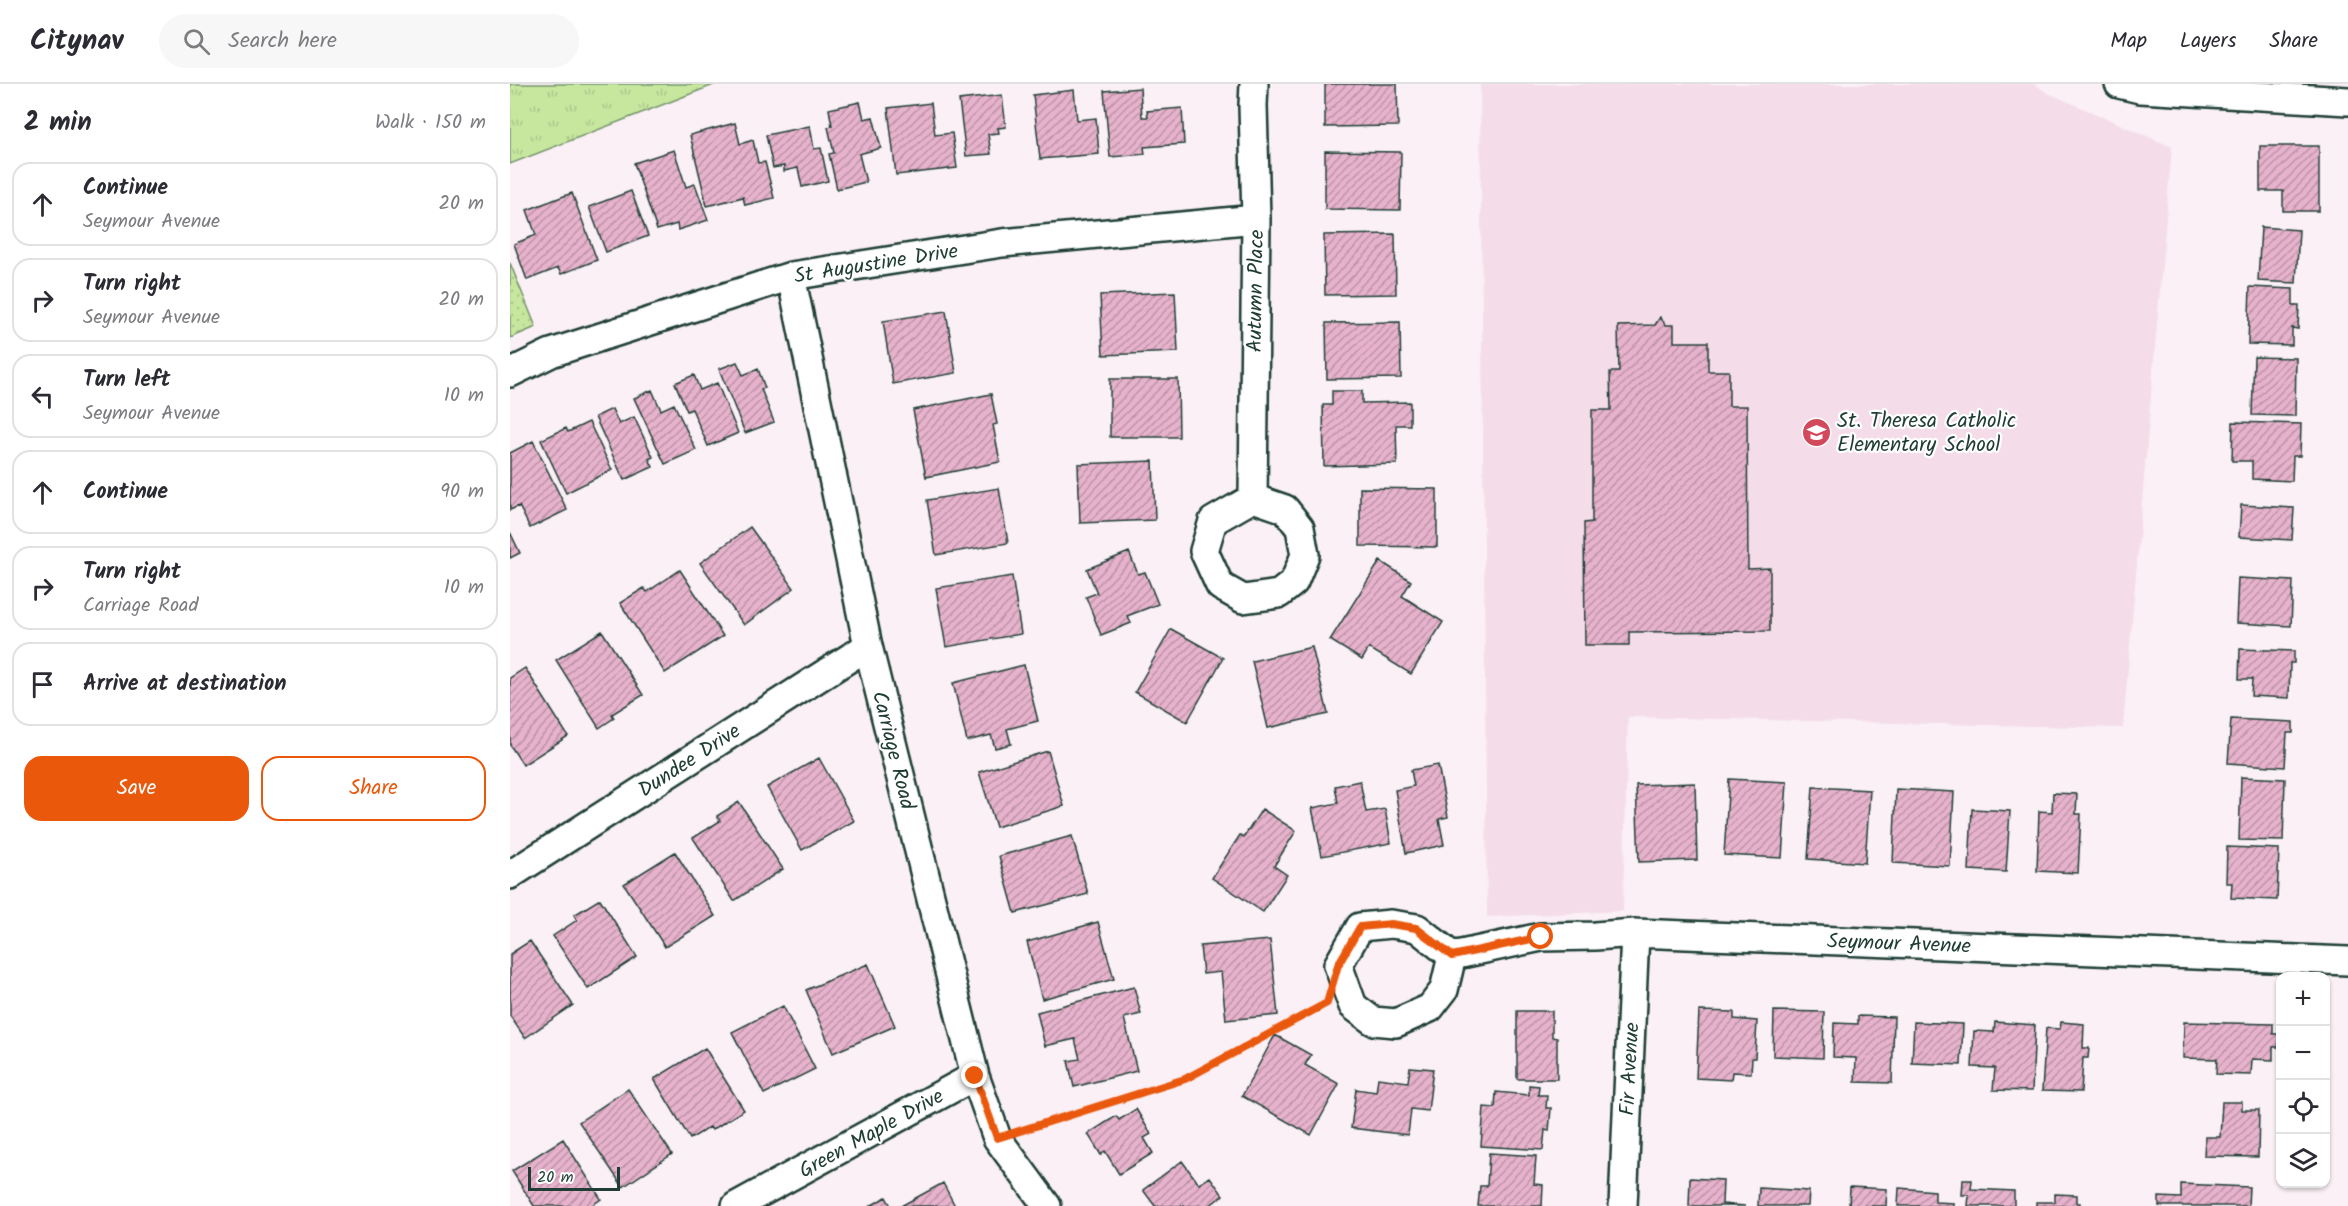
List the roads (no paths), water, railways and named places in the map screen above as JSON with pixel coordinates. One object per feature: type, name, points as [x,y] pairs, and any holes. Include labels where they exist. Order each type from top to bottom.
[{"type":"street","name":"Autumn Place","points":[[1253,498],[1256,219],[1254,84]]},
{"type":"street","points":[[2119,84],[2140,89],[2348,100]]},
{"type":"street","name":"St Augustine Drive","points":[[510,373],[551,353],[791,276],[1002,243],[1256,219]]},
{"type":"street","name":"Carriage Road","points":[[791,276],[868,646],[975,1076],[997,1138],[1047,1206]]},
{"type":"street","name":"Dundee Drive","points":[[510,875],[868,646]]},
{"type":"street","points":[[1391,924],[1416,928],[1452,956],[1444,990],[1430,1008],[1396,1023],[1373,1021],[1353,1006],[1338,965],[1360,927],[1391,924]]},
{"type":"street","name":"Seymour Avenue","points":[[1452,956],[1541,937],[1635,933],[2348,961]]},
{"type":"street","name":"Fir Avenue","points":[[1623,1206],[1635,933]]},
{"type":"street","name":"Green Maple Drive","points":[[736,1206],[975,1076]]},
{"type":"place","name":"St. Theresa Catholic Elementary School","points":[[1816,432]]}]
